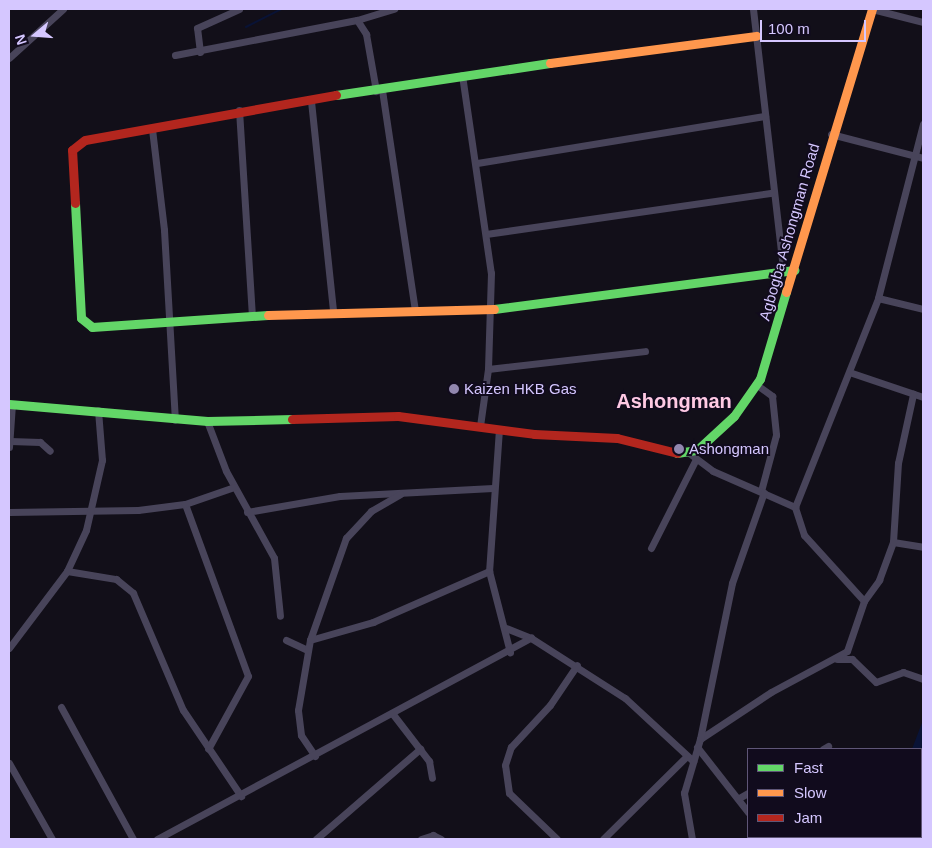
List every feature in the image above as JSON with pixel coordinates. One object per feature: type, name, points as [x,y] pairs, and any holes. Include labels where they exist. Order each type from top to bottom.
[{"type":"street","points":[[9,58],[62,9]]},
{"type":"street","points":[[200,52],[195,33],[197,28],[240,9]]},
{"type":"street","points":[[175,55],[200,52],[357,20],[394,9]]},
{"type":"street","points":[[752,9],[772,193],[783,270]]},
{"type":"street","points":[[872,9],[923,22]]},
{"type":"street","name":"Agbogba Ashongman Road","points":[[693,456],[757,385],[794,270],[831,134],[872,9]]},
{"type":"street","points":[[357,20],[366,34],[379,90],[415,310]]},
{"type":"street","points":[[756,36],[462,75],[311,101],[239,110],[152,129],[85,140],[72,150],[81,318],[92,327],[333,311],[490,309],[794,270]]},
{"type":"street","points":[[462,75],[477,163],[486,234],[490,309],[488,369],[480,426]]},
{"type":"street","points":[[311,101],[333,311]]},
{"type":"street","points":[[239,110],[252,317]]},
{"type":"street","points":[[477,163],[765,116]]},
{"type":"street","points":[[864,601],[804,535],[795,507],[852,373],[878,298],[923,124]]},
{"type":"street","points":[[152,129],[170,322],[175,420]]},
{"type":"street","points":[[831,134],[923,158]]},
{"type":"street","points":[[486,234],[772,193]]},
{"type":"street","points":[[878,298],[923,309]]},
{"type":"street","points":[[488,369],[645,351]]},
{"type":"street","points":[[852,373],[923,396]]},
{"type":"street","points":[[603,839],[690,759],[700,739],[732,583],[763,492],[776,435],[772,396],[757,385]]},
{"type":"street","points":[[700,739],[785,684],[847,651],[854,638],[864,601],[879,580],[893,542],[898,463],[913,394]]},
{"type":"street","points":[[50,451],[40,442],[10,444],[11,404],[98,410],[175,420],[207,421],[362,414],[499,429],[617,438],[671,454],[693,456],[795,507]]},
{"type":"street","points":[[9,648],[67,571],[92,513],[102,460],[98,410]]},
{"type":"street","points":[[207,421],[234,487],[274,558],[280,616]]},
{"type":"street","points":[[499,429],[493,488],[489,571],[494,602],[506,628],[510,652]]},
{"type":"street","points":[[651,548],[693,456]]},
{"type":"street","points":[[9,512],[92,513],[185,504],[234,487]]},
{"type":"street","points":[[247,512],[340,496],[493,488]]},
{"type":"street","points":[[315,756],[299,723],[310,640],[346,538],[371,511],[401,494]]},
{"type":"street","points":[[185,504],[248,676],[208,750]]},
{"type":"street","points":[[893,542],[923,547]]},
{"type":"street","points":[[67,571],[106,576],[126,584],[183,710],[208,750],[241,796]]},
{"type":"street","points":[[310,640],[373,622],[489,571]]},
{"type":"street","points":[[506,628],[531,638],[577,665],[644,713],[690,759]]},
{"type":"street","points":[[157,839],[510,652],[531,638]]},
{"type":"street","points":[[286,640],[308,650]]},
{"type":"street","points":[[835,659],[852,659],[876,682],[902,672],[923,679]]},
{"type":"street","points":[[557,839],[509,793],[505,765],[511,747],[550,705],[577,665]]},
{"type":"street","points":[[62,707],[133,839]]},
{"type":"street","points":[[392,713],[432,767],[432,778]]},
{"type":"street","points":[[697,747],[747,810]]},
{"type":"street","points":[[316,839],[420,749]]},
{"type":"street","points":[[690,759],[683,807],[692,839]]},
{"type":"street","points":[[9,763],[52,839]]},
{"type":"street","points":[[739,798],[747,794]]},
{"type":"street","points":[[421,839],[432,835],[441,839]]},
{"type":"water","points":[[923,720],[923,826],[922,748],[912,748]]},
{"type":"waterway","points":[[246,27],[281,9]]},
{"type":"waterway","points":[[426,9],[445,9]]},
{"type":"traffic: fast","points":[[336,95],[550,63]]},
{"type":"traffic: fast","points":[[75,203],[81,318],[92,327],[268,315]]},
{"type":"traffic: fast","points":[[494,309],[794,270]]},
{"type":"traffic: fast","points":[[677,453],[697,450],[734,416],[760,379],[786,292]]},
{"type":"traffic: fast","points":[[9,404],[207,421],[292,419]]},
{"type":"traffic: slow","points":[[786,292],[872,9]]},
{"type":"traffic: slow","points":[[550,63],[756,36]]},
{"type":"traffic: slow","points":[[268,315],[494,309]]},
{"type":"traffic: jam","points":[[75,203],[72,150],[85,140],[336,95]]},
{"type":"traffic: jam","points":[[292,419],[398,416],[534,434],[617,438],[677,453]]},
{"type":"place","name":"Kaizen HKB Gas","points":[[454,389]]},
{"type":"place","name":"Ashongman","points":[[679,449]]},
{"type":"district","name":"Ashongman","points":[[674,401]]}]
